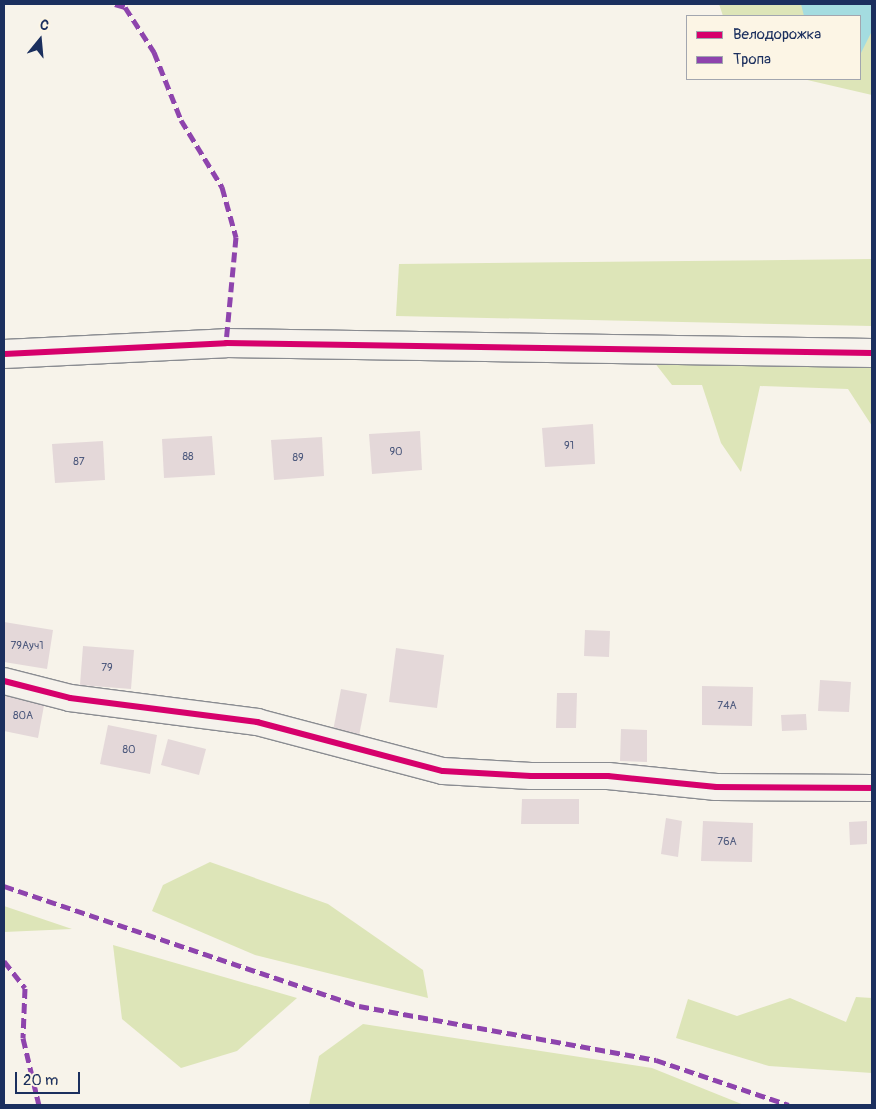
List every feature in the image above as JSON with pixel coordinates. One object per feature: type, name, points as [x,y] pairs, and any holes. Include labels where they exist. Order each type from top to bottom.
[{"type":"street","points":[[4,354],[226,343],[872,353]]},
{"type":"street","points":[[4,681],[70,698],[257,722],[443,771],[531,776],[608,776],[716,787],[872,788]]},
{"type":"green space","points":[[719,4],[872,4],[872,95],[807,80],[861,80],[861,15],[723,15]]},
{"type":"green space","points":[[872,259],[872,326],[396,316],[399,264]]},
{"type":"green space","points":[[654,362],[872,364],[872,426],[848,389],[760,386],[741,472],[721,443],[702,385],[672,385]]},
{"type":"green space","points":[[210,862],[328,904],[423,970],[428,998],[255,955],[152,911],[163,885]]},
{"type":"green space","points":[[4,906],[72,929],[4,932]]},
{"type":"green space","points":[[113,945],[297,998],[237,1051],[181,1068],[122,1019]]},
{"type":"green space","points":[[856,997],[872,998],[872,1073],[769,1066],[676,1038],[688,999],[737,1016],[790,998],[846,1022]]},
{"type":"green space","points":[[363,1024],[652,1068],[744,1105],[309,1105],[319,1056]]},
{"type":"water","points":[[801,4],[872,4],[872,31],[861,53],[861,15],[804,15]]},
{"type":"building","points":[[593,424],[595,464],[545,467],[542,428]]},
{"type":"building","points":[[420,431],[422,470],[372,474],[369,434]]},
{"type":"building","points":[[212,436],[215,475],[164,478],[162,439]]},
{"type":"building","points":[[322,437],[324,476],[274,480],[271,440]]},
{"type":"building","points":[[103,441],[105,480],[55,483],[52,444]]},
{"type":"building","points":[[4,622],[53,630],[47,669],[4,662]]},
{"type":"building","points":[[585,630],[610,631],[609,657],[584,656]]},
{"type":"building","points":[[83,646],[134,650],[131,689],[80,685]]},
{"type":"building","points":[[396,648],[444,655],[437,708],[389,702]]},
{"type":"building","points":[[820,680],[851,682],[849,712],[818,711]]},
{"type":"building","points":[[702,686],[753,687],[752,726],[702,725]]},
{"type":"building","points":[[341,689],[367,694],[359,736],[333,731]]},
{"type":"building","points":[[4,691],[45,700],[38,738],[4,731]]},
{"type":"building","points":[[557,693],[577,693],[576,728],[556,728]]},
{"type":"building","points":[[806,714],[807,730],[782,731],[781,715]]},
{"type":"building","points":[[108,725],[157,735],[150,774],[100,764]]},
{"type":"building","points":[[621,729],[647,730],[647,762],[620,761]]},
{"type":"building","points":[[168,739],[206,749],[199,775],[161,765]]},
{"type":"building","points":[[522,799],[579,799],[579,824],[521,824]]},
{"type":"building","points":[[666,818],[682,821],[678,857],[661,854]]},
{"type":"building","points":[[703,821],[753,823],[752,862],[701,861]]},
{"type":"building","points":[[867,821],[867,844],[850,845],[849,822]]},
{"type":"marked path","points":[[115,4],[125,7],[154,52],[181,120],[222,187],[236,237],[226,343]]},
{"type":"marked path","points":[[4,886],[359,1006],[656,1060],[789,1105]]},
{"type":"marked path","points":[[4,961],[25,988],[23,1038],[39,1105]]},
{"type":"cycle path","points":[[4,354],[226,343],[872,353]]},
{"type":"cycle path","points":[[4,681],[70,698],[257,722],[443,771],[531,776],[608,776],[716,787],[872,788]]}]
